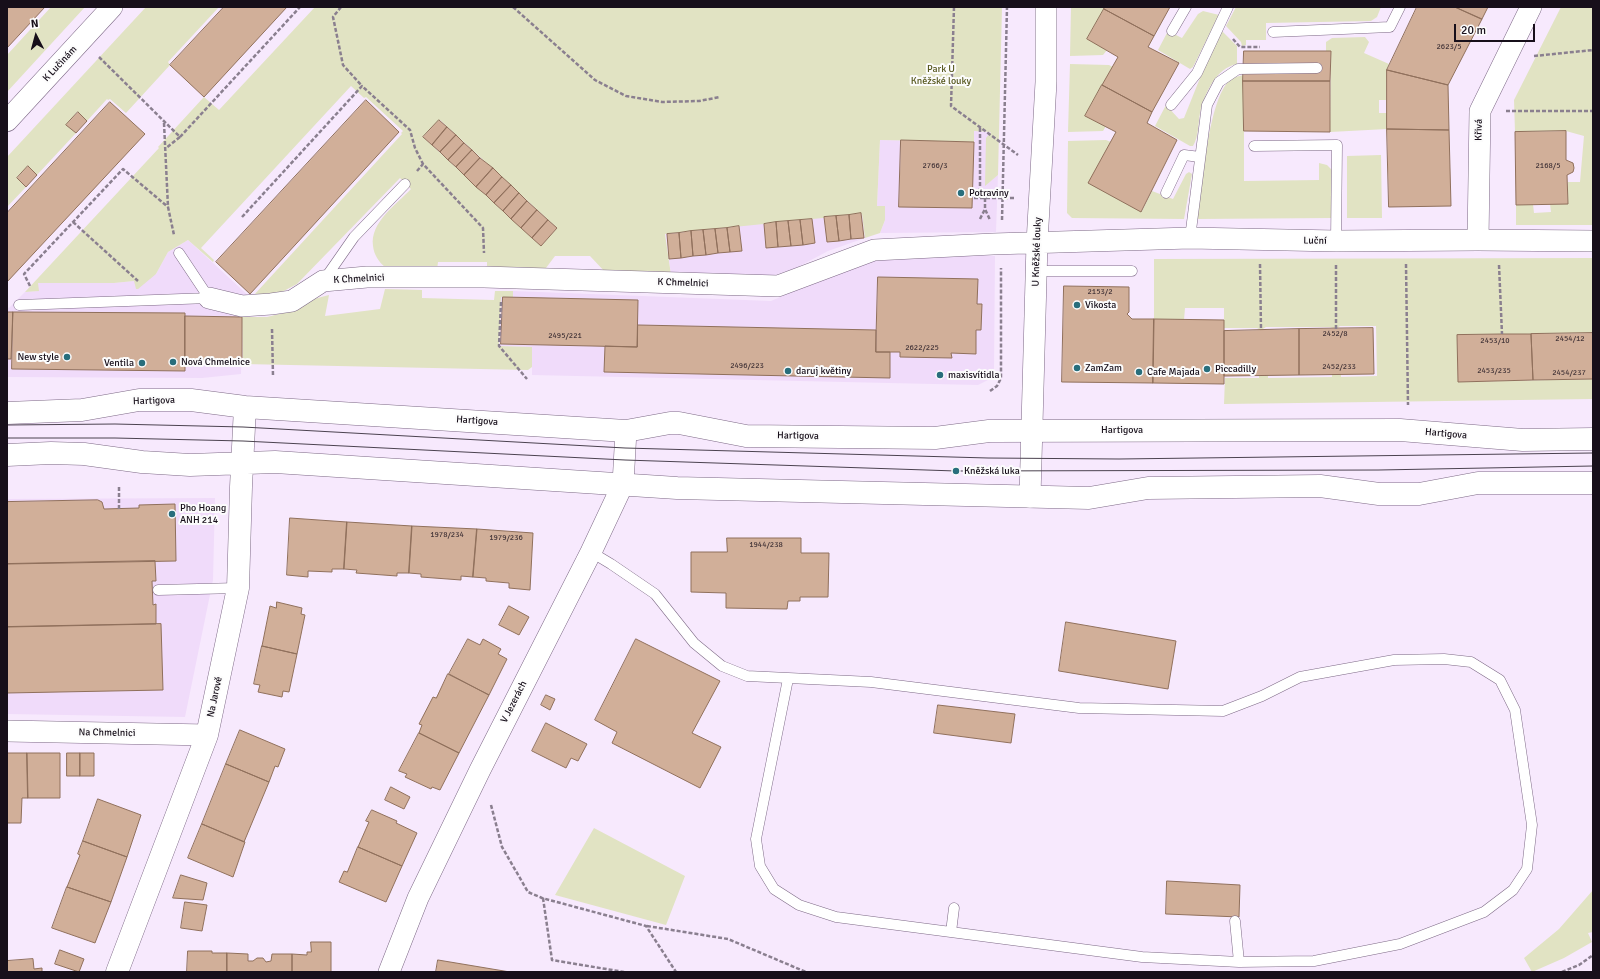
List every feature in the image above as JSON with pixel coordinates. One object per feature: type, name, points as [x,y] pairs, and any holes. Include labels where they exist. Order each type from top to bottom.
[{"type":"main road","name":"Hartigova","points":[[7,413],[82,410],[139,400],[191,400],[245,407],[626,430],[679,423],[746,436],[935,438],[989,431],[1031,430],[1400,430],[1523,440],[1593,439]]},
{"type":"main road","name":"Na Jarově","points":[[117,972],[207,735],[238,588],[245,407]]},
{"type":"main road","points":[[7,455],[51,453],[84,454],[142,462],[190,465],[275,462],[685,488],[1030,497],[1089,498],[1148,488],[1320,486],[1379,494],[1419,494],[1478,484],[1593,483]]},
{"type":"street","name":"K Lučinám","points":[[7,121],[112,7]]},
{"type":"street","name":"U Kněžské louky","points":[[1030,497],[1037,243],[1046,82],[1046,7]]},
{"type":"street","name":"Křivá","points":[[1488,240],[1480,111],[1531,7]]},
{"type":"street","name":"Luční","points":[[1037,243],[1190,238],[1406,242],[1488,240],[1593,241]]},
{"type":"street","name":"K Chmelnici","points":[[209,298],[242,306],[271,304],[292,301],[323,281],[367,277],[484,277],[778,286],[874,250],[1037,243]]},
{"type":"street","name":"V Jezerách","points":[[388,972],[418,898],[476,777],[591,552],[623,484],[626,430]]},
{"type":"street","name":"Na Chmelnici","points":[[7,731],[207,735]]},
{"type":"lane","points":[[1172,31],[1186,7]]},
{"type":"lane","points":[[1171,105],[1197,73],[1228,7],[1225,7]]},
{"type":"lane","points":[[1273,32],[1390,27],[1400,7]]},
{"type":"lane","points":[[1190,238],[1207,105],[1218,82],[1238,69],[1317,68]]},
{"type":"lane","points":[[1254,146],[1337,145],[1336,241]]},
{"type":"lane","points":[[1166,193],[1184,155],[1200,157]]},
{"type":"lane","name":"K Chmelnici","points":[[323,281],[354,237],[405,184]]},
{"type":"lane","points":[[179,253],[209,298]]},
{"type":"lane","points":[[1036,271],[1132,271]]},
{"type":"lane","name":"K Chmelnici","points":[[19,305],[209,298]]},
{"type":"lane","points":[[591,552],[655,594],[694,643],[722,666],[747,676],[871,682],[1079,708],[1223,711],[1262,696],[1300,677],[1394,660],[1444,659],[1471,662],[1500,680],[1515,710],[1532,825],[1527,869],[1513,890],[1484,912],[1400,944],[1314,961],[1239,962],[1142,957],[836,917],[798,905],[774,889],[760,866],[756,839],[788,679]]},
{"type":"lane","points":[[158,590],[238,588]]},
{"type":"lane","points":[[951,932],[954,908]]},
{"type":"lane","points":[[1235,921],[1239,962]]},
{"type":"path","points":[[165,149],[180,137],[300,7]]},
{"type":"path","points":[[341,7],[332,17],[342,65],[362,86],[410,130],[415,148],[423,164],[483,228],[484,277]]},
{"type":"path","points":[[514,7],[595,80],[626,96],[662,102],[699,101],[720,97]]},
{"type":"path","points":[[954,7],[951,106],[1040,172]]},
{"type":"path","points":[[1002,226],[1008,7]]},
{"type":"path","points":[[1221,22],[1240,47],[1268,47],[1273,32]]},
{"type":"path","points":[[82,40],[180,137]]},
{"type":"path","points":[[1505,59],[1593,50]]},
{"type":"path","points":[[242,217],[362,86]]},
{"type":"path","points":[[1480,111],[1593,111]]},
{"type":"path","points":[[164,122],[168,207],[179,253]]},
{"type":"path","points":[[980,128],[980,198]]},
{"type":"path","points":[[39,304],[24,274],[123,169],[168,207]]},
{"type":"path","points":[[974,198],[1040,199]]},
{"type":"path","points":[[73,222],[145,288],[150,300]]},
{"type":"path","points":[[1260,239],[1261,330]]},
{"type":"path","points":[[1488,240],[1502,334]]},
{"type":"path","points":[[1336,241],[1336,329]]},
{"type":"path","points":[[1406,242],[1408,412]]},
{"type":"path","points":[[990,391],[998,386],[1001,378],[1001,262]]},
{"type":"path","points":[[501,297],[499,346],[527,379]]},
{"type":"path","points":[[271,304],[273,376]]},
{"type":"path","points":[[118,487],[119,509]]},
{"type":"path","points":[[491,804],[502,847],[528,892],[542,898],[646,926],[728,939],[806,972]]},
{"type":"path","points":[[542,898],[552,960],[624,972]]},
{"type":"path","points":[[646,926],[676,972]]},
{"type":"path","points":[[1562,972],[1579,965],[1593,955]]},
{"type":"shaded area","points":[[974,131],[992,132],[985,185],[998,175],[996,232],[880,233],[885,220],[885,207],[877,206],[880,140],[974,142]]},
{"type":"shaded area","points":[[863,214],[865,238],[828,251],[796,268],[771,276],[671,275],[665,230]]},
{"type":"shaded area","points":[[188,240],[251,298],[242,317],[241,374],[202,378],[7,377],[7,307],[9,308],[25,292],[38,291],[38,283],[114,283],[134,281],[156,274],[168,252]]},
{"type":"shaded area","points":[[879,256],[995,256],[994,371],[988,380],[978,385],[532,375],[532,347],[499,346],[501,297],[513,297],[513,291],[771,301],[866,260]]},
{"type":"shaded area","points":[[215,498],[213,580],[185,717],[7,714],[7,499]]},
{"type":"green space","points":[[51,7],[85,7],[7,92],[7,55]]},
{"type":"green space","points":[[146,7],[219,7],[168,62],[170,65],[126,113],[110,99],[107,99],[87,121],[77,112],[67,125],[76,133],[37,175],[28,166],[17,178],[26,187],[7,207],[7,157]]},
{"type":"green space","name":"Park U Kněžské louky","points":[[315,7],[1002,7],[998,175],[985,186],[986,138],[991,132],[974,131],[974,142],[880,140],[877,206],[885,206],[885,220],[880,233],[865,238],[862,214],[665,234],[671,275],[606,273],[590,256],[555,256],[543,272],[487,271],[487,262],[438,262],[437,270],[385,267],[379,261],[374,252],[373,237],[385,214],[411,189],[400,178],[297,284],[280,293],[253,296],[402,134],[401,133],[403,131],[366,97],[364,98],[351,86],[201,248],[214,260],[213,262],[188,240],[168,252],[156,274],[138,289],[136,289],[134,281],[114,283],[38,283],[39,291],[25,292],[159,148],[158,147],[204,97],[219,110]],"holes":[[[440,120],[557,228],[541,246],[423,137]]]},
{"type":"green space","points":[[1071,7],[1106,7],[1107,50],[1103,55],[1070,56]]},
{"type":"green space","points":[[1236,7],[1381,7],[1377,17],[1371,21],[1266,23],[1266,40],[1246,40],[1246,45],[1242,46],[1241,42],[1226,26]]},
{"type":"green space","points":[[1561,7],[1593,7],[1593,225],[1516,225],[1516,205],[1533,204],[1534,213],[1551,212],[1550,204],[1568,204],[1568,182],[1580,182],[1584,136],[1566,131],[1515,132],[1514,100]]},
{"type":"green space","points":[[1203,11],[1219,15],[1193,67],[1190,69],[1158,50],[1168,31],[1182,38],[1198,14]]},
{"type":"green space","points":[[1222,31],[1237,46],[1237,64],[1230,66],[1223,71],[1212,82],[1202,105],[1195,142],[1193,146],[1190,146],[1155,126],[1166,105],[1179,119],[1184,118],[1200,78]]},
{"type":"green space","points":[[1365,37],[1369,42],[1364,53],[1389,64],[1387,70],[1386,100],[1379,100],[1379,113],[1387,113],[1387,129],[1330,132],[1331,51],[1326,51],[1326,42],[1332,38]]},
{"type":"green space","points":[[1070,64],[1109,65],[1113,67],[1106,126],[1103,131],[1068,132]]},
{"type":"green space","points":[[1244,75],[1244,181],[1319,180],[1319,163],[1327,165],[1332,170],[1332,218],[1197,219],[1207,145],[1216,106],[1222,90],[1230,80]]},
{"type":"green space","points":[[1106,140],[1111,142],[1089,182],[1142,211],[1152,191],[1173,199],[1186,174],[1189,172],[1192,174],[1184,219],[1072,218],[1067,213],[1068,141]]},
{"type":"green space","points":[[1381,155],[1382,218],[1347,218],[1347,156]]},
{"type":"green space","points":[[1593,258],[1593,333],[1457,335],[1458,382],[1593,379],[1593,399],[1224,404],[1225,378],[1259,378],[1259,376],[1268,375],[1268,378],[1332,377],[1332,374],[1341,374],[1341,377],[1377,376],[1376,326],[1340,326],[1336,329],[1330,327],[1266,327],[1261,330],[1257,328],[1224,328],[1224,308],[1185,308],[1184,320],[1154,319],[1154,259]]},
{"type":"green space","points":[[385,289],[422,290],[422,298],[494,300],[495,291],[513,291],[513,297],[501,297],[499,346],[532,347],[532,367],[528,370],[243,364],[242,317],[267,317],[297,310],[314,299],[329,295],[325,316],[380,309]]},
{"type":"green space","points":[[594,828],[685,876],[666,925],[555,895]]},
{"type":"green space","points":[[1593,890],[1593,932],[1588,933],[1592,942],[1564,958],[1532,972],[1524,958],[1559,929]]},
{"type":"building","points":[[7,7],[45,7],[7,48]]},
{"type":"building","points":[[224,7],[287,7],[204,97],[170,65]]},
{"type":"building","points":[[1105,7],[1170,7],[1154,36],[1104,9]]},
{"type":"building","points":[[1417,7],[1455,7],[1482,19],[1448,85],[1387,70]]},
{"type":"building","points":[[1455,7],[1488,7],[1482,19]]},
{"type":"building","points":[[1104,9],[1154,36],[1148,47],[1179,63],[1152,112],[1102,85],[1118,57],[1087,39]]},
{"type":"building","points":[[1244,51],[1331,51],[1330,81],[1243,81]]},
{"type":"building","points":[[1387,70],[1448,85],[1449,130],[1387,129]]},
{"type":"building","points":[[1243,81],[1330,81],[1330,132],[1244,131]]},
{"type":"building","points":[[1102,85],[1152,112],[1147,123],[1177,140],[1141,212],[1088,183],[1116,132],[1085,116]]},
{"type":"building","points":[[366,100],[399,132],[250,294],[216,262]]},
{"type":"building","points":[[110,102],[145,134],[7,282],[7,213]]},
{"type":"building","points":[[78,112],[87,121],[76,133],[66,125]]},
{"type":"building","points":[[439,120],[447,127],[432,145],[423,137]]},
{"type":"building","points":[[447,127],[456,135],[440,152],[432,145]]},
{"type":"building","points":[[1387,129],[1449,130],[1451,206],[1389,207]]},
{"type":"building","points":[[1566,131],[1566,160],[1573,163],[1574,168],[1573,172],[1567,175],[1568,204],[1516,205],[1515,132]]},
{"type":"building","points":[[456,135],[464,143],[448,160],[440,152]]},
{"type":"building","points":[[901,140],[974,142],[972,208],[899,207]]},
{"type":"building","points":[[464,143],[472,150],[456,167],[448,160]]},
{"type":"building","points":[[472,150],[480,158],[464,175],[456,167]]},
{"type":"building","points":[[480,158],[493,168],[476,187],[464,175]]},
{"type":"building","points":[[28,166],[37,175],[26,187],[17,178]]},
{"type":"building","points":[[493,168],[502,177],[486,195],[476,187]]},
{"type":"building","points":[[502,177],[511,185],[494,203],[486,195]]},
{"type":"building","points":[[511,185],[519,193],[503,211],[494,203]]},
{"type":"building","points":[[519,193],[527,201],[511,219],[503,211]]},
{"type":"building","points":[[527,201],[537,210],[521,228],[511,219]]},
{"type":"building","points":[[537,210],[548,220],[532,238],[521,228]]},
{"type":"building","points":[[861,213],[864,238],[851,239],[849,215]]},
{"type":"building","points":[[849,215],[851,239],[839,241],[836,216]]},
{"type":"building","points":[[836,216],[839,241],[827,242],[824,217]]},
{"type":"building","points":[[812,219],[815,243],[803,245],[800,220]]},
{"type":"building","points":[[548,220],[557,228],[541,246],[532,238]]},
{"type":"building","points":[[800,220],[803,245],[791,246],[788,221]]},
{"type":"building","points":[[788,221],[791,246],[778,247],[776,222]]},
{"type":"building","points":[[776,222],[778,247],[766,248],[764,224]]},
{"type":"building","points":[[739,226],[742,251],[730,252],[727,228]]},
{"type":"building","points":[[727,228],[730,252],[718,253],[715,229]]},
{"type":"building","points":[[715,229],[718,253],[706,255],[703,230]]},
{"type":"building","points":[[703,230],[706,255],[693,256],[691,231]]},
{"type":"building","points":[[691,231],[693,256],[681,258],[679,233]]},
{"type":"building","points":[[679,233],[681,258],[669,259],[667,234]]},
{"type":"building","points":[[878,277],[978,279],[977,304],[982,304],[981,330],[976,330],[976,354],[951,353],[952,358],[900,357],[900,352],[876,352]]},
{"type":"building","points":[[1064,286],[1129,287],[1129,312],[1127,314],[1132,319],[1154,319],[1153,383],[1062,382]]},
{"type":"building","points":[[503,297],[638,300],[637,347],[501,344]]},
{"type":"building","points":[[7,312],[13,312],[11,359],[7,359]]},
{"type":"building","points":[[13,312],[185,313],[185,371],[12,369]]},
{"type":"building","points":[[185,316],[242,317],[242,361],[185,362]]},
{"type":"building","points":[[1154,319],[1224,320],[1224,384],[1153,383]]},
{"type":"building","points":[[638,325],[876,330],[876,352],[890,352],[890,378],[604,372],[605,346],[637,347]]},
{"type":"building","points":[[1373,328],[1374,374],[1299,375],[1299,329]]},
{"type":"building","points":[[1299,329],[1299,375],[1224,376],[1224,331]]},
{"type":"building","points":[[1593,333],[1593,379],[1533,380],[1531,334]]},
{"type":"building","points":[[1531,334],[1533,380],[1458,382],[1457,335]]},
{"type":"building","points":[[98,500],[102,502],[104,509],[139,508],[139,505],[175,504],[176,561],[7,564],[7,502]]},
{"type":"building","points":[[290,518],[347,522],[344,569],[332,569],[332,572],[308,571],[308,577],[287,575]]},
{"type":"building","points":[[347,522],[412,526],[409,573],[397,573],[397,576],[356,573],[357,570],[344,569]]},
{"type":"building","points":[[412,526],[477,529],[473,577],[461,576],[461,580],[421,577],[421,574],[409,573]]},
{"type":"building","points":[[477,529],[533,533],[530,590],[509,588],[509,583],[486,581],[486,578],[473,577]]},
{"type":"building","points":[[727,538],[801,538],[801,553],[829,553],[828,597],[800,597],[800,601],[788,601],[787,609],[726,608],[726,593],[691,592],[691,552],[727,552]]},
{"type":"building","points":[[155,561],[156,581],[152,581],[153,605],[156,604],[156,624],[7,627],[7,564]]},
{"type":"building","points":[[277,602],[302,608],[301,614],[305,615],[297,654],[262,646],[270,606],[276,608]]},
{"type":"building","points":[[509,606],[529,617],[519,635],[499,625]]},
{"type":"building","points":[[1066,622],[1176,641],[1168,689],[1059,671]]},
{"type":"building","points":[[161,624],[163,690],[7,693],[7,627]]},
{"type":"building","points":[[468,639],[480,645],[483,639],[501,649],[498,654],[507,659],[489,695],[449,674]]},
{"type":"building","points":[[636,639],[720,681],[692,733],[721,747],[700,788],[612,743],[617,732],[595,720]]},
{"type":"building","points":[[262,646],[297,654],[289,692],[283,691],[282,697],[258,692],[260,685],[254,684]]},
{"type":"building","points":[[448,674],[489,695],[459,753],[419,733],[422,725],[419,724],[433,697],[436,698]]},
{"type":"building","points":[[546,695],[555,699],[550,710],[541,705]]},
{"type":"building","points":[[938,705],[1015,714],[1011,743],[934,733]]},
{"type":"building","points":[[546,723],[587,744],[578,761],[571,758],[566,768],[532,751]]},
{"type":"building","points":[[240,730],[285,749],[278,767],[275,766],[269,782],[226,764]]},
{"type":"building","points":[[419,733],[459,753],[440,790],[432,787],[431,789],[405,777],[407,774],[399,771]]},
{"type":"building","points":[[7,753],[27,753],[28,798],[22,798],[21,823],[7,823]]},
{"type":"building","points":[[27,753],[60,753],[60,798],[28,798]]},
{"type":"building","points":[[67,753],[80,753],[80,776],[67,776]]},
{"type":"building","points":[[80,753],[94,753],[94,776],[80,776]]},
{"type":"building","points":[[226,764],[269,782],[244,842],[202,824]]},
{"type":"building","points":[[391,787],[410,797],[404,809],[385,800]]},
{"type":"building","points":[[98,799],[141,815],[127,857],[83,841]]},
{"type":"building","points":[[372,810],[397,821],[396,823],[417,833],[402,866],[358,847],[369,822],[366,821]]},
{"type":"building","points":[[202,824],[245,842],[233,877],[188,858]]},
{"type":"building","points":[[83,841],[127,857],[111,902],[67,887],[80,855],[78,854]]},
{"type":"building","points":[[358,847],[402,866],[386,902],[339,882],[344,871],[347,872]]},
{"type":"building","points":[[181,875],[207,883],[203,900],[173,898]]},
{"type":"building","points":[[1167,881],[1240,885],[1239,917],[1166,914]]},
{"type":"building","points":[[67,887],[111,902],[95,943],[52,928]]},
{"type":"building","points":[[185,902],[207,905],[202,931],[181,928]]},
{"type":"building","points":[[311,942],[331,942],[331,972],[292,972],[292,954],[307,955],[307,952],[311,952]]},
{"type":"building","points":[[60,950],[84,959],[79,972],[55,964]]},
{"type":"building","points":[[188,951],[212,951],[212,953],[227,953],[227,972],[187,972]]},
{"type":"building","points":[[227,953],[248,954],[248,961],[263,958],[266,962],[271,961],[272,954],[292,954],[292,972],[227,972]]},
{"type":"building","points":[[33,959],[34,969],[42,968],[42,972],[7,972],[7,961]]},
{"type":"building","points":[[438,960],[510,972],[436,972]]},
{"type":"tram line","points":[[7,425],[115,424],[243,427],[625,448],[988,458],[1119,459],[1593,453]]},
{"type":"tram line","points":[[7,438],[115,438],[243,441],[625,460],[956,471],[1379,470],[1593,466]]},
{"type":"place","name":"Potraviny","points":[[961,193]]},
{"type":"place","name":"Vikosta","points":[[1077,305]]},
{"type":"place","name":"New style","points":[[67,357]]},
{"type":"place","name":"Nová Chmelnice","points":[[173,362]]},
{"type":"place","name":"Ventila","points":[[142,363]]},
{"type":"place","name":"ZamZam","points":[[1077,368]]},
{"type":"place","name":"Piccadilly","points":[[1207,369]]},
{"type":"place","name":"daruj květiny","points":[[788,371]]},
{"type":"place","name":"Cafe Majada","points":[[1139,372]]},
{"type":"place","name":"maxisvítidla","points":[[940,375]]},
{"type":"place","name":"Kněžská luka","points":[[956,471]]},
{"type":"place","name":"Pho Hoang ANH 214","points":[[172,514]]}]
